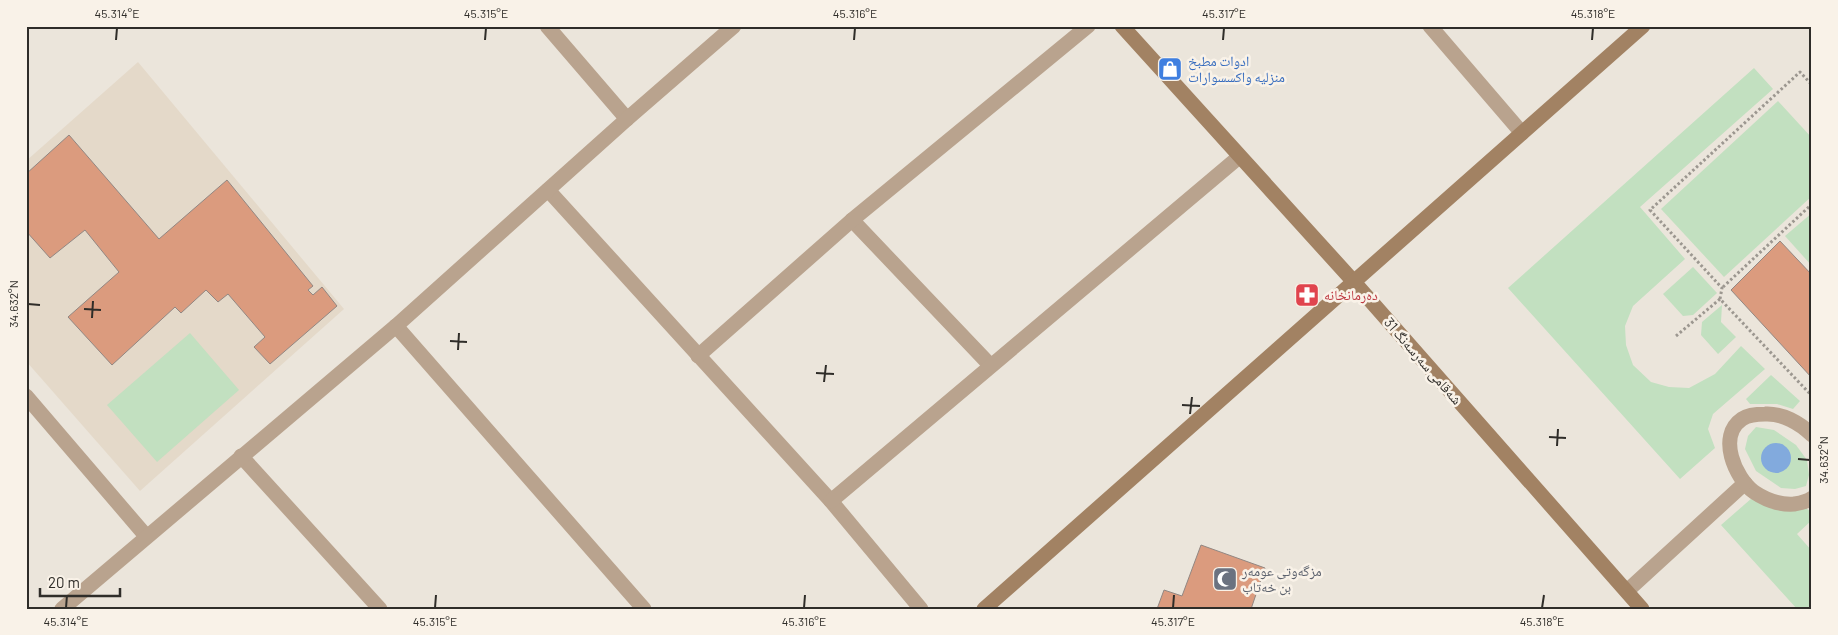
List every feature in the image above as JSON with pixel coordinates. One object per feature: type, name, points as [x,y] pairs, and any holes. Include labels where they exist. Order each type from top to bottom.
[{"type":"street","points":[[547,26],[627,120]]},
{"type":"street","points":[[62,609],[396,326],[734,26]]},
{"type":"street","points":[[698,356],[852,220],[1088,26]]},
{"type":"street","name":"شەقامی سەرسەنگ 31","points":[[1122,26],[1354,282],[1642,609]]},
{"type":"street","points":[[1430,26],[1522,134]]},
{"type":"street","points":[[984,609],[1643,26]]},
{"type":"street","points":[[831,501],[1239,156]]},
{"type":"street","points":[[548,190],[831,501],[921,609]]},
{"type":"street","points":[[852,220],[990,365]]},
{"type":"street","points":[[396,326],[644,609]]},
{"type":"street","points":[[26,396],[146,536]]},
{"type":"street","points":[[1812,435],[1805,428],[1782,416],[1769,414],[1743,418],[1735,427],[1730,439],[1730,453],[1745,483],[1753,491],[1775,502],[1788,504],[1808,501],[1812,498]]},
{"type":"street","points":[[241,456],[380,609]]},
{"type":"street","points":[[1626,591],[1745,483]]},
{"type":"path","points":[[1722,288],[1650,210],[1800,72],[1812,85]]},
{"type":"path","points":[[1676,336],[1720,299],[1722,288],[1812,204]]},
{"type":"path","points":[[1720,299],[1812,396]]},
{"type":"shaded area","points":[[138,62],[344,309],[140,491],[26,361],[26,161]]},
{"type":"green space","points":[[1754,68],[1773,89],[1640,207],[1685,259],[1633,306],[1625,326],[1626,345],[1633,365],[1651,382],[1669,387],[1689,388],[1715,374],[1741,346],[1765,369],[1713,414],[1708,429],[1715,448],[1680,479],[1508,288]]},
{"type":"green space","points":[[1778,101],[1812,138],[1812,196],[1724,277],[1661,209]]},
{"type":"green space","points":[[1812,213],[1812,266],[1785,236]]},
{"type":"green space","points":[[1693,267],[1717,293],[1693,315],[1683,316],[1663,294]]},
{"type":"green space","points":[[1722,305],[1721,322],[1736,337],[1718,354],[1701,335],[1702,322]]},
{"type":"green space","points":[[190,333],[239,390],[157,462],[107,405]]},
{"type":"green space","points":[[1771,375],[1800,401],[1793,409],[1777,404],[1750,404],[1746,399]]},
{"type":"green space","points":[[1756,427],[1774,430],[1796,445],[1807,460],[1809,475],[1806,486],[1795,489],[1781,488],[1756,471],[1745,449],[1748,436]]},
{"type":"green space","points":[[1752,498],[1778,509],[1791,511],[1805,507],[1812,513],[1812,520],[1797,534],[1812,551],[1812,609],[1797,609],[1721,525]]},
{"type":"water","points":[[1776,443],[1782,444],[1790,452],[1790,464],[1782,472],[1776,473],[1770,472],[1762,464],[1761,458],[1762,452],[1770,444]]},
{"type":"building","points":[[69,135],[159,239],[227,180],[313,286],[308,290],[313,295],[322,287],[337,306],[270,364],[254,347],[265,337],[228,294],[218,302],[206,290],[181,313],[175,307],[112,365],[68,317],[119,272],[85,230],[50,258],[26,231],[26,174]]},
{"type":"building","points":[[1780,241],[1812,275],[1812,378],[1731,290]]},
{"type":"building","name":"مزگەوتی عومەر بن خەتاب","points":[[1201,545],[1265,568],[1251,609],[1157,609],[1164,590],[1182,596]]},
{"type":"place","name":"ادوات مطبخ منزليه واكسسوارات","points":[[1170,69]]},
{"type":"place","name":"دەرمانخانە","points":[[1307,295]]},
{"type":"place","name":"مزگەوتی عومەر بن خەتاب","points":[[1225,579]]}]
